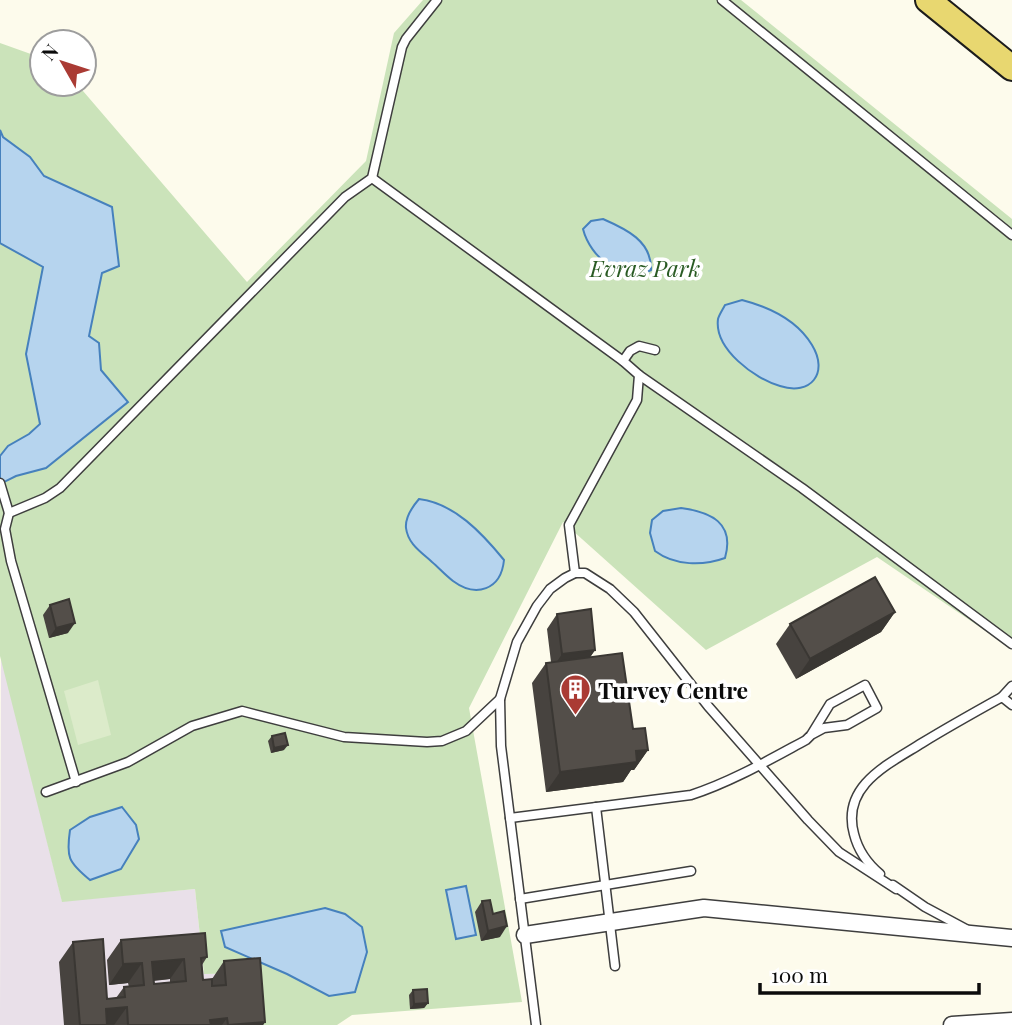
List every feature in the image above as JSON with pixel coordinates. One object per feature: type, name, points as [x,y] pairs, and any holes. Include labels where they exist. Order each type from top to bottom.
[{"type":"main road","points":[[928,0],[1012,68]]},
{"type":"street","points":[[525,935],[704,908],[1012,938]]},
{"type":"street","points":[[952,1025],[1012,1021]]},
{"type":"lane","points":[[372,178],[402,47],[437,0]]},
{"type":"lane","points":[[722,0],[1012,235]]},
{"type":"lane","points":[[372,178],[639,376],[802,488],[1012,644]]},
{"type":"lane","points":[[9,513],[45,498],[60,488],[345,197],[372,178]]},
{"type":"lane","points":[[622,361],[630,351],[639,346],[655,350]]},
{"type":"lane","points":[[576,573],[569,525],[637,400],[639,376]]},
{"type":"lane","points":[[1,485],[9,513],[5,529],[11,561],[76,782]]},
{"type":"lane","points":[[536,1025],[500,746],[500,699],[517,642],[537,606],[550,589],[576,573],[585,573],[610,589],[634,612],[708,706],[839,852],[977,935]]},
{"type":"lane","points":[[509,818],[691,795],[707,790],[760,765],[824,728],[847,725],[877,708],[865,685],[830,704],[811,735]]},
{"type":"lane","points":[[897,889],[875,870],[857,847],[851,822],[853,800],[881,768],[1002,697],[1012,685]]},
{"type":"lane","points":[[1002,697],[1012,705]]},
{"type":"lane","points":[[46,792],[128,762],[192,726],[242,711],[344,737],[426,742],[442,741],[466,731],[500,699]]},
{"type":"lane","points":[[596,807],[615,966]]},
{"type":"lane","points":[[520,899],[691,870]]},
{"type":"shaded area","points":[[1,655],[62,901],[195,889],[204,974],[252,973],[256,1025],[0,1025]]},
{"type":"green space","name":"Evraz Park","points":[[423,0],[741,0],[1012,219],[1012,649],[877,557],[706,650],[563,522],[469,708],[522,1002],[352,1015],[337,1025],[256,1025],[252,973],[204,974],[195,889],[62,902],[0,656],[0,43],[28,53],[28,98],[89,98],[247,282],[366,161],[394,33]]},
{"type":"green space","points":[[98,680],[111,735],[78,745],[64,691]]},
{"type":"water","points":[[0,130],[3,137],[30,157],[44,176],[112,207],[119,266],[102,273],[89,336],[99,343],[101,370],[128,402],[46,468],[16,476],[0,484],[0,456],[8,446],[40,424],[26,354],[43,267],[0,243]]},
{"type":"water","points":[[603,219],[636,237],[647,251],[651,270],[630,274],[609,266],[600,258],[583,229],[591,221]]},
{"type":"water","points":[[742,300],[762,306],[799,328],[817,355],[819,365],[814,380],[800,388],[780,386],[748,370],[729,352],[718,330],[718,319],[725,305]]},
{"type":"water","points":[[419,499],[444,506],[455,513],[477,530],[504,560],[502,570],[493,584],[478,590],[462,586],[450,579],[409,539],[406,524]]},
{"type":"water","points":[[681,508],[711,516],[718,521],[727,536],[725,558],[689,563],[671,560],[655,551],[650,533],[652,520],[663,511]]},
{"type":"water","points":[[122,807],[136,825],[139,839],[121,869],[90,880],[70,858],[70,830],[90,817]]},
{"type":"water","points":[[466,886],[476,935],[456,939],[446,890]]},
{"type":"water","points":[[325,908],[345,914],[362,927],[367,952],[355,992],[329,996],[225,947],[221,931]]},
{"type":"building","points":[[875,577],[895,612],[810,659],[790,624]]},
{"type":"building","points":[[69,599],[75,623],[56,628],[50,605]]},
{"type":"building","points":[[591,609],[595,650],[562,654],[557,614]]},
{"type":"building","name":"Turvey Centre","points":[[622,653],[633,729],[645,728],[648,750],[636,751],[637,762],[560,772],[546,663]]},
{"type":"building","points":[[285,733],[288,745],[274,748],[272,736]]},
{"type":"building","points":[[490,900],[493,914],[504,911],[507,926],[488,931],[482,901]]},
{"type":"building","points":[[205,933],[207,957],[201,958],[203,980],[212,979],[212,986],[226,985],[224,961],[260,958],[265,1022],[228,1025],[227,1018],[210,1020],[211,1025],[128,1025],[127,1007],[106,1009],[107,1025],[80,1025],[73,942],[103,939],[107,999],[125,997],[124,987],[144,985],[142,963],[123,964],[121,940]],"holes":[[[184,959],[186,981],[154,984],[152,962]]]},
{"type":"building","points":[[427,989],[428,1003],[414,1004],[413,990]]},
{"type":"place","name":"Turvey Centre","points":[[575,716]]}]
